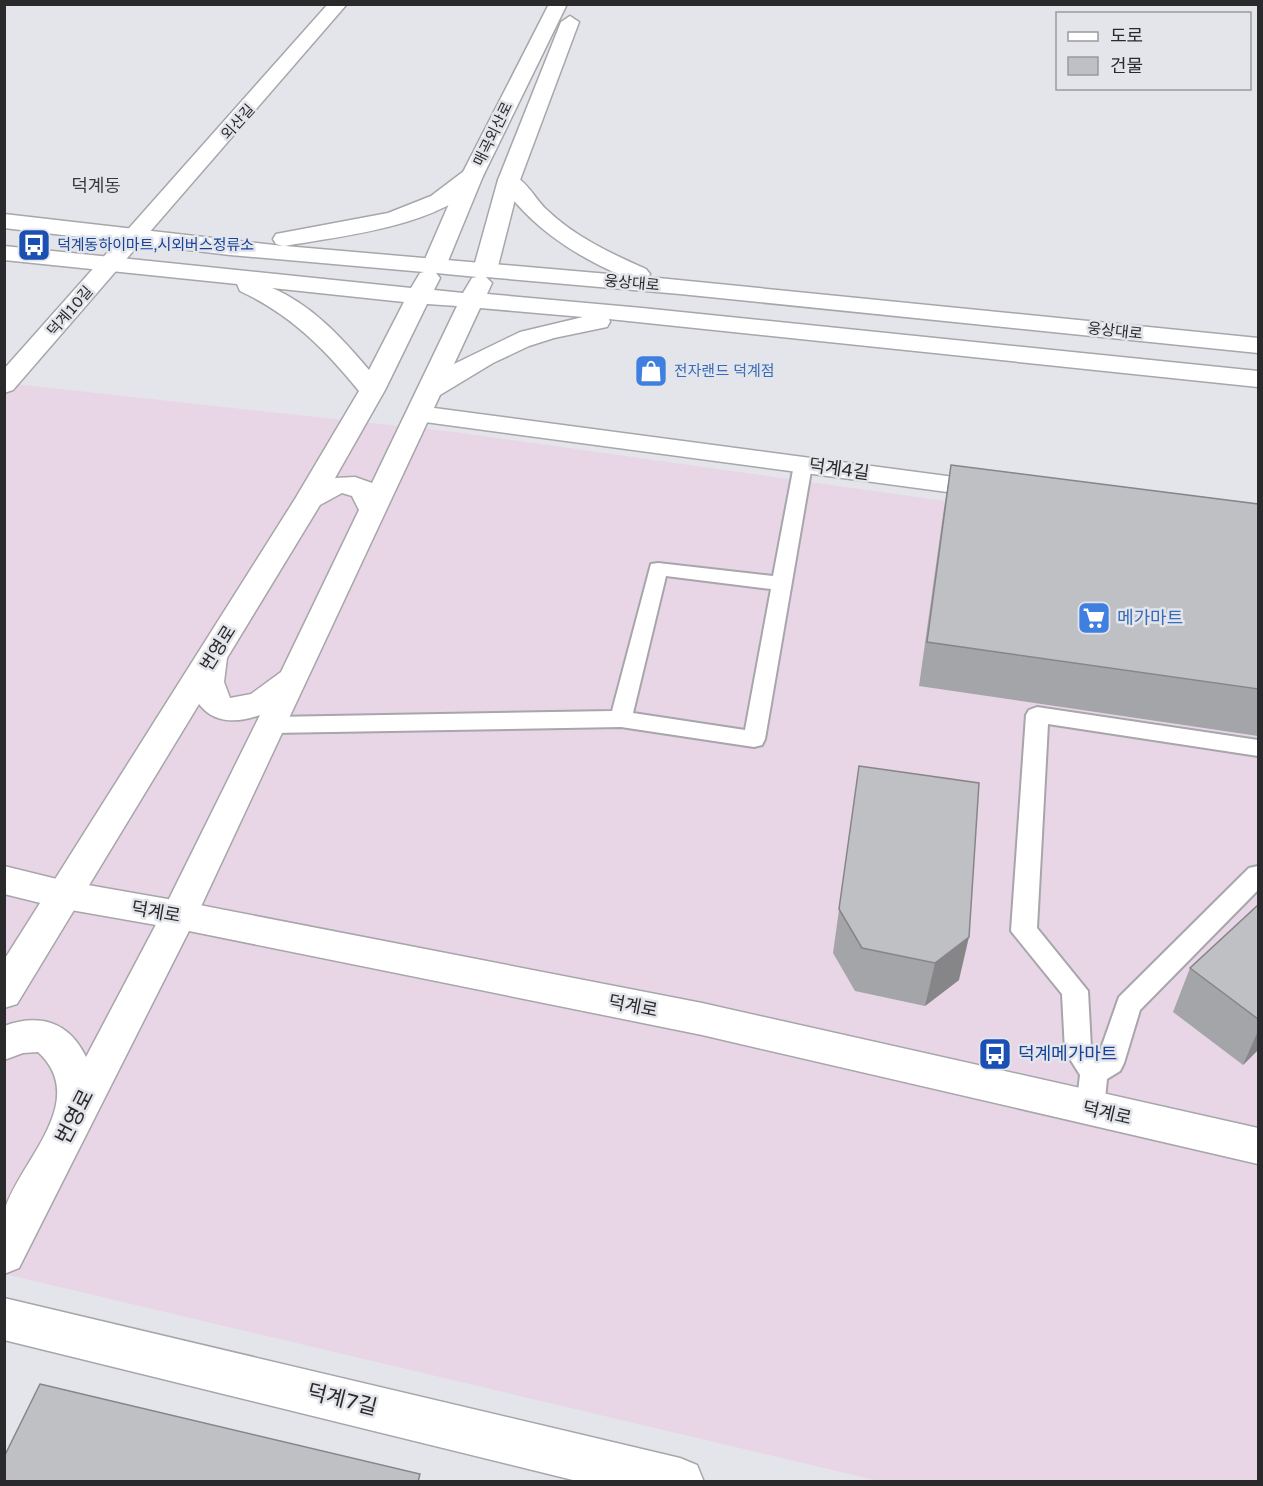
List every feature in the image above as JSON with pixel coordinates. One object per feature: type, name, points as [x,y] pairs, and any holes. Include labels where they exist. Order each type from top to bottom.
[{"type":"main road","name":"외산길","points":[[133,236],[242,118],[338,4]]},
{"type":"main road","name":"매곡외산로","points":[[419,296],[472,176],[558,4]]},
{"type":"main road","name":"매곡외산로","points":[[296,674],[472,301],[485,270],[509,180],[578,4]]},
{"type":"main road","points":[[230,248],[345,230],[393,219],[439,201],[472,176]]},
{"type":"main road","points":[[509,180],[533,212],[566,238],[602,259],[668,286]]},
{"type":"main road","name":"웅상대로","points":[[4,221],[230,248],[668,286],[1258,346]]},
{"type":"main road","name":"덕계10길","points":[[4,385],[133,236]]},
{"type":"main road","points":[[4,253],[221,276],[268,294],[309,319],[335,345],[372,390]]},
{"type":"main road","name":"웅상대로","points":[[221,276],[642,315],[1258,379]]},
{"type":"main road","name":"번영로","points":[[4,993],[309,499],[372,390],[419,296]]},
{"type":"main road","points":[[424,402],[489,355],[521,340],[562,328],[642,315]]},
{"type":"main road","name":"덕계4길","points":[[424,402],[803,465],[1013,492]]},
{"type":"main road","points":[[309,499],[336,485],[351,484],[363,488],[370,496],[373,509]]},
{"type":"main road","points":[[212,657],[206,680],[207,693],[216,705],[231,710],[248,708],[269,699],[296,674]]},
{"type":"main road","name":"번영로","points":[[4,1254],[178,915],[296,674]]},
{"type":"main road","name":"덕계로","points":[[4,880],[65,896],[178,915],[702,1020],[1258,1146]]},
{"type":"main road","points":[[4,1044],[20,1037],[46,1036],[63,1050],[75,1076],[76,1116]]},
{"type":"main road","name":"덕계7길","points":[[4,1318],[680,1482]]},
{"type":"lane","points":[[272,725],[621,719],[754,739],[803,465]]},
{"type":"lane","points":[[621,719],[658,569],[782,584]]},
{"type":"lane","points":[[1090,1109],[1094,1073],[1078,1052],[1075,991],[1024,931],[1037,715],[1258,748]]},
{"type":"lane","points":[[1094,1073],[1112,1063],[1128,1005],[1258,875]]},
{"type":"shaded area","points":[[5,383],[454,432],[1258,545],[1258,1481],[879,1481],[5,1274]]},
{"type":"building","name":"메가마트","points":[[951,465],[1258,504],[1258,689],[927,642]]},
{"type":"building","points":[[859,766],[979,783],[969,937],[935,963],[862,948],[839,909]]},
{"type":"building","points":[[1258,905],[1258,1019],[1190,968]]},
{"type":"building","points":[[40,1384],[420,1474],[418,1482],[4,1482],[4,1457]]},
{"type":"place","name":"덕계동하이마트,시외버스정류소","points":[[34,245]]},
{"type":"place","name":"전자랜드 덕계점","points":[[651,371]]},
{"type":"place","name":"메가마트","points":[[1094,618]]},
{"type":"place","name":"덕계메가마트","points":[[995,1054]]},
{"type":"district","name":"덕계동","points":[[96,186]]}]
